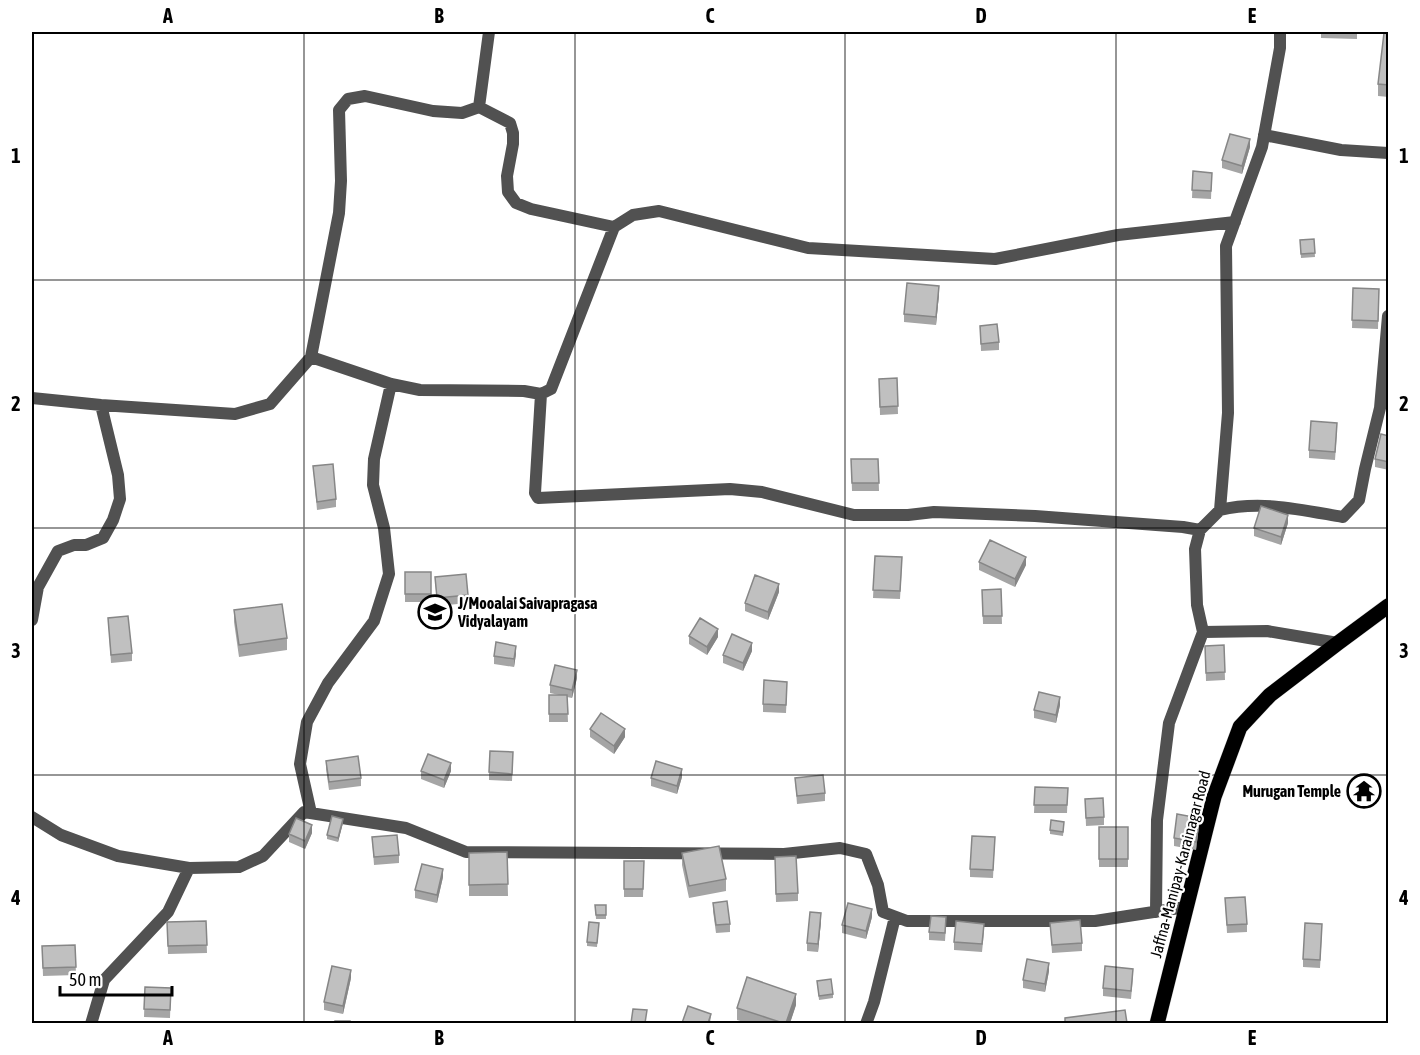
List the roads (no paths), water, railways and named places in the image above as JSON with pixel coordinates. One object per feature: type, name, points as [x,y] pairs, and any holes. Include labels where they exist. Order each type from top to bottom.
[{"type":"main road","name":"Jaffna-Manipay-Karainagar Road","points":[[1157,1023],[1214,797],[1240,727],[1270,695],[1389,606]]},
{"type":"street","points":[[479,107],[489,32]]},
{"type":"street","points":[[1220,510],[1228,413],[1226,246],[1262,147],[1280,48],[1280,32]]},
{"type":"street","points":[[32,398],[235,414],[270,405],[311,357],[339,213],[341,181],[339,110],[348,99],[365,96],[434,111],[462,113],[479,107],[510,123],[513,144],[507,176],[508,192],[516,203],[531,209],[614,228]]},
{"type":"street","points":[[1264,135],[1341,150],[1389,153]]},
{"type":"street","points":[[311,357],[391,384],[420,390],[525,391],[541,394],[551,389],[614,228],[633,215],[659,211],[808,248],[995,259],[1118,235],[1235,222]]},
{"type":"street","points":[[1156,912],[1157,820],[1169,723],[1203,632],[1197,605],[1195,561],[1195,549],[1200,530],[1220,510],[1235,506],[1293,508],[1343,517],[1359,500],[1380,408],[1389,316]]},
{"type":"street","points":[[311,813],[300,764],[307,722],[328,683],[374,621],[389,574],[384,528],[373,484],[374,459],[391,384]]},
{"type":"street","points":[[541,394],[535,494],[538,498],[730,489],[762,492],[854,515],[908,515],[933,512],[1046,517],[1200,530]]},
{"type":"street","points":[[32,620],[38,587],[58,551],[74,545],[86,545],[103,538],[113,520],[120,499],[118,475],[101,405]]},
{"type":"street","points":[[1203,632],[1267,631],[1338,643]]},
{"type":"street","points":[[32,818],[61,835],[118,856],[189,868],[239,867],[263,856],[304,812],[406,828],[466,852],[784,854],[840,848],[866,854],[878,885],[883,912],[907,921],[1095,921],[1186,907]]},
{"type":"street","points":[[91,1023],[104,980],[168,912],[189,868]]},
{"type":"street","points":[[866,1023],[874,1002],[895,916]]},
{"type":"place","name":"J/Mooalai Saivapragasa Vidyalayam","points":[[435,612]]},
{"type":"place","name":"Murugan Temple","points":[[1364,791]]}]
